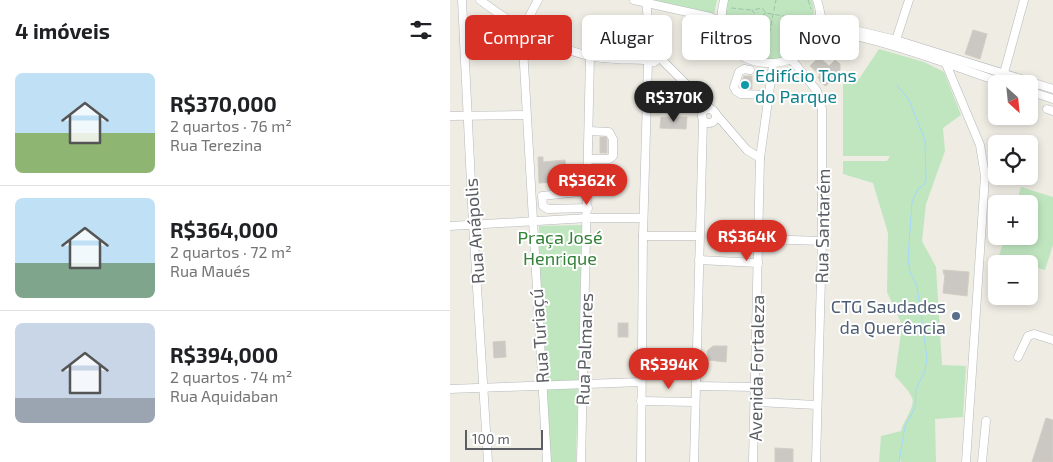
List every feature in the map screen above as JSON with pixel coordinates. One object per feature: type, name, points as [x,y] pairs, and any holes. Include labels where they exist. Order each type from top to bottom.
[{"type":"street","name":"Rua Anápolis","points":[[462,0],[472,224],[485,388],[488,462]]},
{"type":"street","points":[[480,0],[501,15]]},
{"type":"street","points":[[530,15],[538,0]]},
{"type":"street","points":[[634,0],[646,1],[702,15]]},
{"type":"street","points":[[817,0],[820,14],[824,21],[830,24],[1004,73],[1053,89]]},
{"type":"street","points":[[895,43],[909,0]]},
{"type":"street","points":[[1004,73],[1024,0]]},
{"type":"street","points":[[646,1],[647,15]]},
{"type":"street","points":[[859,37],[895,43],[946,64],[988,78]]},
{"type":"street","name":"Rua Turiaçú","points":[[523,60],[547,462]]},
{"type":"street","name":"Rua Palmares","points":[[581,462],[588,218],[590,60]]},
{"type":"street","points":[[640,462],[642,236],[649,72],[652,60]]},
{"type":"street","points":[[658,60],[666,63],[698,97],[710,116],[724,124],[747,150],[760,158]]},
{"type":"street","points":[[752,60],[758,63],[773,64],[792,60]]},
{"type":"street","name":"Rua Santarém","points":[[792,60],[817,91],[822,109],[822,241],[816,462]]},
{"type":"street","name":"Avenida Fortaleza","points":[[753,462],[760,158],[773,64]]},
{"type":"street","points":[[946,64],[980,145],[985,176],[966,462]]},
{"type":"street","points":[[750,70],[744,69],[739,72],[734,86],[736,91],[742,94],[768,95]]},
{"type":"street","points":[[1038,94],[1053,99]]},
{"type":"street","points":[[450,116],[526,115]]},
{"type":"street","points":[[694,462],[703,134],[710,116]]},
{"type":"street","points":[[588,159],[609,159],[613,156],[613,139],[610,132],[589,131]]},
{"type":"street","points":[[747,150],[762,141]]},
{"type":"street","points":[[588,192],[542,196],[543,206],[548,209],[588,208]]},
{"type":"street","points":[[450,226],[588,218],[643,218]]},
{"type":"street","points":[[642,236],[699,236]]},
{"type":"street","points":[[759,239],[822,241]]},
{"type":"street","points":[[699,260],[758,263]]},
{"type":"street","points":[[1018,358],[1028,336],[1034,334],[1053,340]]},
{"type":"street","points":[[450,389],[542,384],[641,382]]},
{"type":"street","points":[[696,386],[756,387]]},
{"type":"street","points":[[641,401],[696,402]]},
{"type":"street","points":[[755,402],[817,405]]},
{"type":"street","points":[[982,462],[986,421]]},
{"type":"path","points":[[770,30],[776,0]]},
{"type":"path","points":[[808,0],[811,15]]},
{"type":"path","points":[[726,4],[752,10],[762,8],[766,13]]},
{"type":"path","points":[[752,10],[758,18],[766,13],[780,15]]},
{"type":"green space","points":[[646,0],[717,0],[714,14]]},
{"type":"green space","points":[[727,0],[812,0],[814,15],[780,15],[780,59],[773,61],[758,60],[770,60],[770,15],[725,14]]},
{"type":"green space","points":[[879,49],[924,62],[944,72],[961,115],[943,128],[945,151],[926,204],[922,241],[936,267],[942,365],[966,366],[963,417],[935,419],[936,462],[901,462],[901,459],[900,462],[879,462],[881,436],[901,431],[913,401],[909,392],[895,376],[902,325],[887,292],[888,233],[873,183],[843,174],[843,161],[887,161],[890,156],[843,156],[843,79],[859,79]]},
{"type":"green space","points":[[1021,187],[1053,197],[1053,245],[1045,270],[1038,268],[1038,255],[999,255],[1002,245],[1038,245],[1038,195],[1019,195]]},
{"type":"green space","name":"Praça José Henrique","points":[[582,225],[576,462],[550,462],[540,300],[539,226]]},
{"type":"building","points":[[973,30],[987,34],[980,59],[965,54]]},
{"type":"building","points":[[816,60],[822,60],[829,66],[835,60],[840,64],[840,70],[826,86],[821,83],[818,77],[820,75],[810,66]]},
{"type":"building","points":[[744,76],[752,76],[752,89],[740,87]]},
{"type":"building","points":[[661,117],[687,117],[686,129],[660,128]]},
{"type":"building","points":[[600,137],[606,137],[607,153],[600,153]]},
{"type":"building","points":[[538,157],[543,157],[543,162],[565,160],[567,181],[539,183]]},
{"type":"building","points":[[943,270],[969,272],[967,296],[943,293],[945,274]]},
{"type":"building","points":[[618,323],[628,323],[628,337],[618,337]]},
{"type":"building","points":[[505,341],[506,357],[494,358],[493,342]]},
{"type":"building","points":[[713,346],[727,346],[726,362],[708,360],[707,351]]},
{"type":"building","points":[[1046,418],[1053,420],[1053,462],[1032,462]]},
{"type":"building","points":[[775,448],[793,449],[793,462],[775,462]]},
{"type":"waterway","points":[[897,85],[909,100],[925,140],[926,180],[924,185],[918,189],[912,202],[908,259],[910,272],[917,286],[927,358],[925,371],[916,389],[915,408],[905,426],[899,462]]},
{"type":"place","name":"Edifício Tons do Parque","points":[[745,85]]},
{"type":"place","name":"CTG Saudades da Querência","points":[[956,316]]}]
